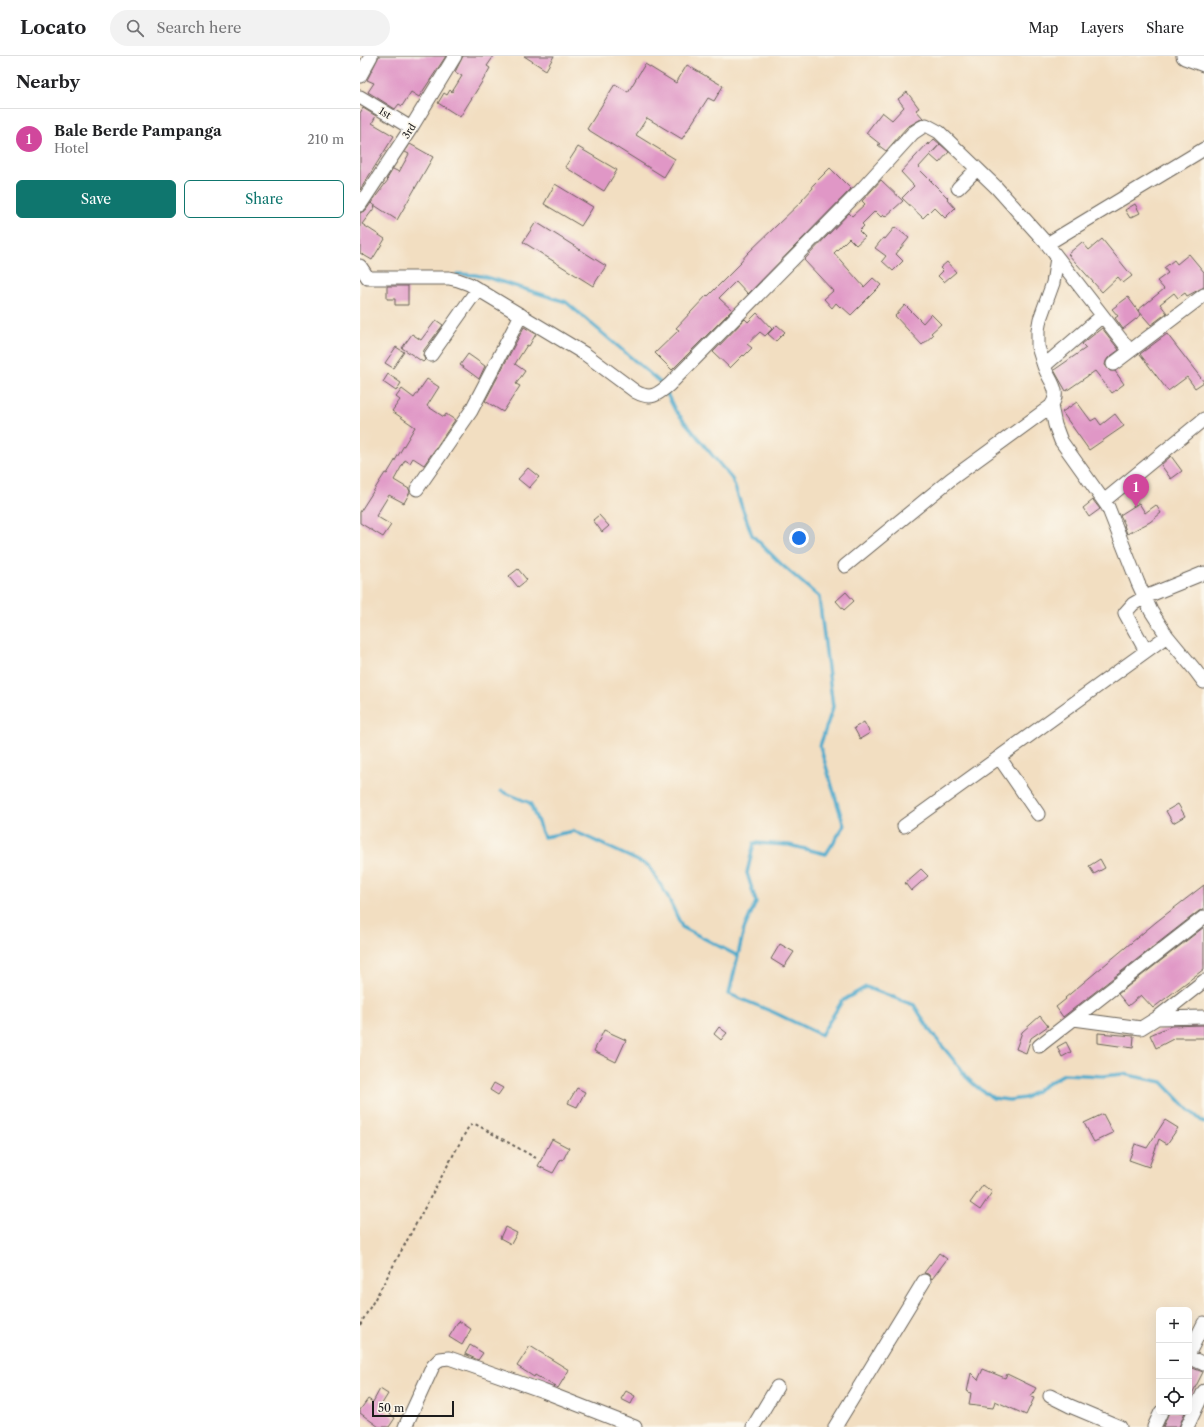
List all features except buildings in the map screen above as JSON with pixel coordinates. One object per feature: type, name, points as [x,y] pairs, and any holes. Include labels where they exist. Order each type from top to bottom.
[{"type":"main road","points":[[1185,56],[1204,63]]},
{"type":"street","points":[[360,76],[371,56]]},
{"type":"street","name":"3rd","points":[[360,205],[411,128],[455,56]]},
{"type":"street","name":"1st","points":[[360,97],[411,128]]},
{"type":"street","points":[[364,272],[449,278],[458,280],[521,315],[585,354],[636,392],[648,396],[657,395],[669,385],[862,189],[918,129],[926,125],[932,127],[938,132],[996,187],[1047,244],[1130,351]]},
{"type":"street","points":[[1047,244],[1204,149]]},
{"type":"street","points":[[958,188],[977,169]]},
{"type":"street","points":[[845,566],[951,479],[1051,406],[1056,399],[1056,393],[1044,366],[1038,347],[1038,330],[1040,319],[1053,283],[1057,258]]},
{"type":"street","points":[[431,355],[477,290]]},
{"type":"street","points":[[1113,364],[1204,295]]},
{"type":"street","points":[[417,490],[471,411],[521,315]]},
{"type":"street","points":[[1044,366],[1102,316]]},
{"type":"street","points":[[1051,406],[1054,425],[1061,441],[1105,500],[1145,597],[1157,621],[1167,636],[1204,682]]},
{"type":"street","points":[[1105,500],[1204,419]]},
{"type":"street","points":[[1146,651],[1125,613],[1133,604],[1145,597],[1204,573]]},
{"type":"street","points":[[904,826],[1167,636]]},
{"type":"street","points":[[999,757],[1038,814]]},
{"type":"street","points":[[1039,1046],[1204,917]]},
{"type":"street","points":[[1074,1019],[1141,1028],[1158,1018],[1204,981]]},
{"type":"street","points":[[1158,1018],[1204,1017]]},
{"type":"street","points":[[835,1427],[924,1281]]},
{"type":"street","points":[[1192,1347],[1204,1323]]},
{"type":"street","points":[[405,1427],[433,1366],[440,1359],[449,1358],[543,1391],[618,1424],[635,1427]]},
{"type":"street","points":[[1192,1358],[1204,1364]]},
{"type":"street","points":[[753,1427],[777,1387]]},
{"type":"street","points":[[1186,1427],[1204,1391]]},
{"type":"street","points":[[1050,1396],[1120,1427]]},
{"type":"street","points":[[1154,1427],[1160,1415]]},
{"type":"path","points":[[360,1325],[386,1282],[469,1126],[474,1124],[477,1125],[536,1158]]},
{"type":"waterway","points":[[457,274],[486,277],[566,302],[663,386]]},
{"type":"waterway","points":[[666,392],[675,410],[732,479],[752,535],[782,565],[819,597],[833,707],[820,746],[844,826],[826,854],[789,845],[754,843],[747,873],[756,902],[744,929],[729,994],[773,1012],[821,1035],[842,1001],[866,987],[914,1005],[931,1032],[966,1077],[978,1088],[993,1098],[1009,1100],[1025,1098],[1064,1074],[1103,1076],[1123,1074],[1162,1082],[1204,1123]]},
{"type":"waterway","points":[[501,791],[530,803],[544,837],[574,831],[649,866],[668,897],[682,927],[738,956]]},
{"type":"place","name":"Bale Berde Pampanga","points":[[1136,507]]}]
